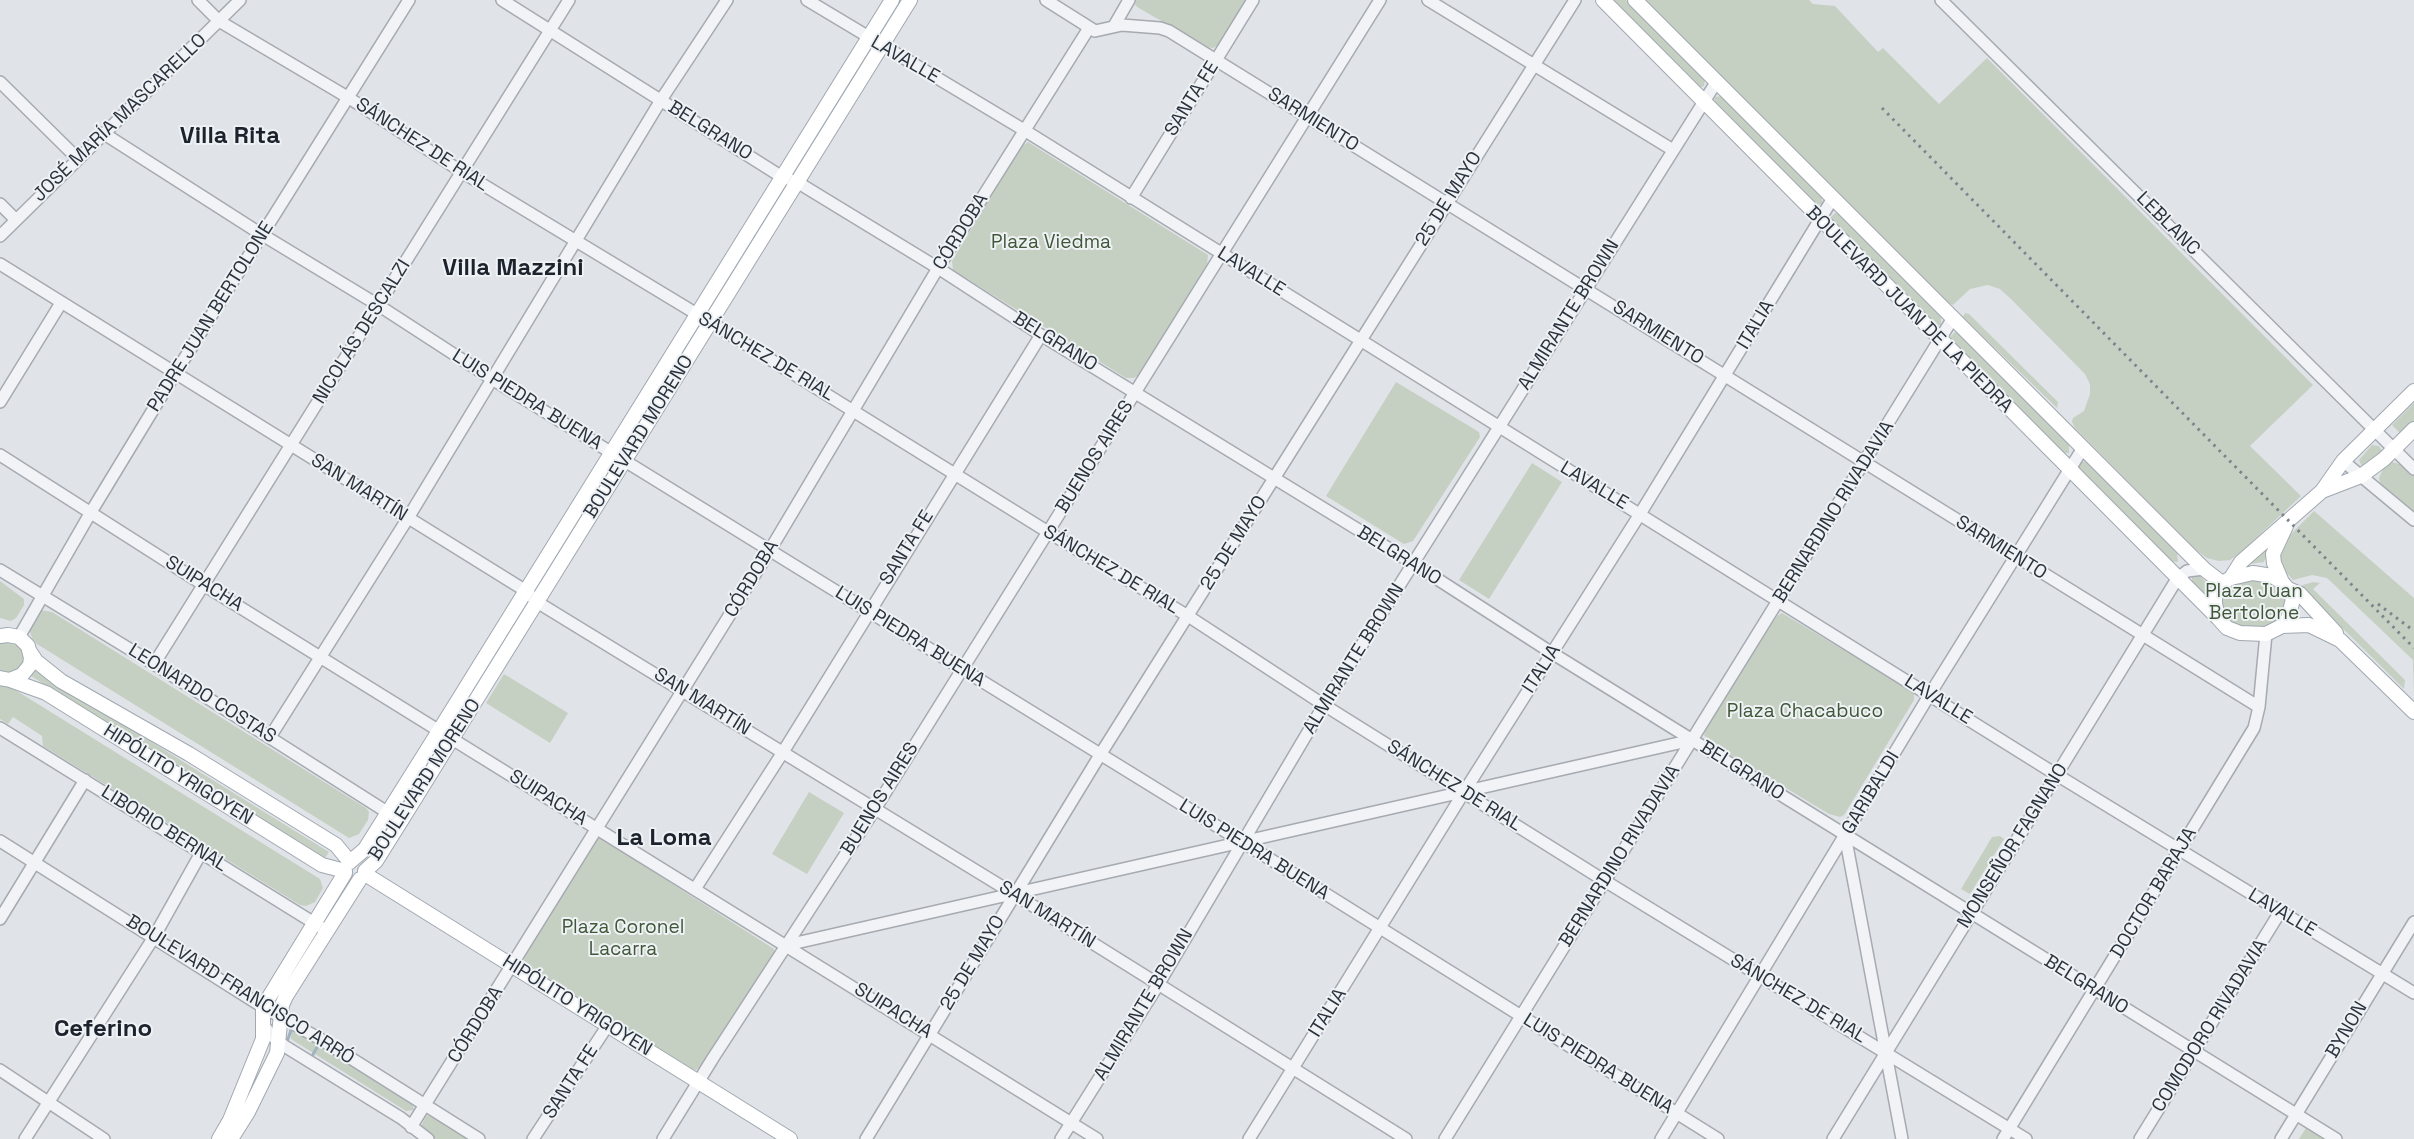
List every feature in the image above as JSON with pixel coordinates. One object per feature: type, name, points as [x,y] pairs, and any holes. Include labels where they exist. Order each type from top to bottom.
[{"type":"main road","name":"BOULEVARD MORENO","points":[[231,1139],[248,1112],[273,1061],[279,1042],[281,1016],[286,996],[321,927],[348,867],[365,848],[440,731],[696,314],[892,0]]},
{"type":"main road","name":"BOULEVARD MORENO","points":[[263,1007],[321,927],[376,861],[910,0]]},
{"type":"main road","name":"BOULEVARD JUAN DE LA PIEDRA","points":[[1603,0],[1702,102],[2177,579],[2234,631],[2255,635],[2266,634]]},
{"type":"main road","name":"BOULEVARD JUAN DE LA PIEDRA","points":[[1635,0],[2204,569],[2227,580]]},
{"type":"main road","points":[[2218,618],[2215,595],[2241,562],[2322,491],[2343,461],[2414,391]]},
{"type":"main road","points":[[2322,491],[2361,476],[2394,449],[2414,429]]},
{"type":"main road","points":[[2282,626],[2291,612],[2293,599],[2274,563],[2273,554],[2289,521]]},
{"type":"main road","points":[[2227,580],[2253,573],[2272,576],[2300,594],[2340,640],[2414,712]]},
{"type":"main road","points":[[2266,634],[2282,626],[2309,625],[2340,640]]},
{"type":"main road","points":[[1,636],[19,637]]},
{"type":"main road","name":"HIPÓLITO YRIGOYEN","points":[[19,637],[36,661],[61,681],[189,754],[336,845],[348,867],[351,880],[363,875],[513,965],[698,1084],[790,1139]]},
{"type":"main road","points":[[5,679],[22,676],[27,670],[31,658],[30,652]]},
{"type":"main road","name":"HIPÓLITO YRIGOYEN","points":[[5,679],[46,693],[322,865],[348,867]]},
{"type":"main road","points":[[219,1139],[258,1056],[263,1039],[263,1007]]},
{"type":"street","name":"SÁNCHEZ DE RIAL","points":[[198,0],[219,21],[349,98],[462,172],[1188,616],[1324,705],[1605,881],[1886,1051],[2006,1134],[2026,1139]]},
{"type":"street","name":"JOSÉ MARÍA MASCARELLO","points":[[0,236],[77,158],[240,0]]},
{"type":"street","name":"PADRE JUAN BERTOLONE","points":[[19,637],[44,597],[91,512],[176,372],[409,0]]},
{"type":"street","name":"BELGRANO","points":[[502,0],[782,177],[797,182],[938,268],[1040,335],[1136,392],[1414,564],[1552,653],[2336,1139]]},
{"type":"street","name":"NICOLÁS DESCALZI","points":[[154,664],[569,0]]},
{"type":"street","points":[[270,737],[408,518],[577,242],[661,100],[727,0]]},
{"type":"street","name":"LAVALLE","points":[[807,0],[1024,130],[1498,428],[2414,994]]},
{"type":"street","points":[[1046,0],[1089,28]]},
{"type":"street","points":[[1114,26],[1129,0]]},
{"type":"street","name":"SANTA FE","points":[[1131,198],[1253,0]]},
{"type":"street","name":"BUENOS AIRES","points":[[663,1139],[875,809],[961,668],[1136,392],[1380,0]]},
{"type":"street","points":[[1428,0],[1673,150]]},
{"type":"street","name":"25 DE MAYO","points":[[866,1139],[1100,755],[1446,202],[1575,0]]},
{"type":"street","name":"LEBLANC","points":[[1941,0],[2414,469]]},
{"type":"street","name":"SARMIENTO","points":[[1089,28],[1095,31],[1122,25],[1160,28],[1216,60],[1586,288],[2014,557],[2143,634],[2259,708]]},
{"type":"street","name":"CÓRDOBA","points":[[412,1127],[770,550],[938,268],[1089,28]]},
{"type":"street","name":"ALMIRANTE BROWN","points":[[1061,1139],[1158,985],[1241,841],[1324,705],[1702,102],[1717,81]]},
{"type":"street","points":[[0,82],[77,158]]},
{"type":"street","name":"LUIS PIEDRA BUENA","points":[[103,133],[261,234],[378,305],[492,379],[1241,841],[1718,1139]]},
{"type":"street","name":"ITALIA","points":[[1249,1139],[1464,792],[1640,514],[1833,198]]},
{"type":"street","points":[[0,204],[16,220]]},
{"type":"street","name":"SAN MARTÍN","points":[[0,264],[526,591],[537,602],[1014,894],[1406,1139]]},
{"type":"street","points":[[0,402],[61,303]]},
{"type":"street","name":"BERNARDINO RIVADAVIA","points":[[1446,1139],[1953,318]]},
{"type":"street","name":"SANTA FE","points":[[695,889],[783,752],[867,612],[1040,335]]},
{"type":"street","name":"GARIBALDI","points":[[1661,1139],[1761,977],[1930,694],[2083,448]]},
{"type":"street","name":"SUIPACHA","points":[[0,455],[204,585],[1097,1139]]},
{"type":"street","points":[[2343,461],[2414,520]]},
{"type":"street","points":[[2177,579],[2187,570],[2204,569]]},
{"type":"street","name":"LEONARDO COSTAS","points":[[0,570],[154,664],[401,821]]},
{"type":"street","name":"MONSEÑOR FAGNANO","points":[[1833,1139],[2177,579]]},
{"type":"street","name":"DOCTOR BARAJA","points":[[2006,1134],[2254,728],[2259,708],[2266,634]]},
{"type":"street","name":"LIBORIO BERNAL","points":[[0,728],[321,927]]},
{"type":"street","points":[[787,945],[1692,740]]},
{"type":"street","points":[[0,919],[86,780]]},
{"type":"street","points":[[1845,835],[1902,1139]]},
{"type":"street","name":"BOULEVARD FRANCISCO ARRÓ","points":[[0,841],[263,1007],[281,1016],[479,1139]]},
{"type":"street","points":[[25,1139],[154,937],[201,853]]},
{"type":"street","name":"COMODORO RIVADAVIA","points":[[2140,1139],[2280,912]]},
{"type":"street","name":"BYNON","points":[[2281,1139],[2414,922]]},
{"type":"street","name":"SANTA FE","points":[[533,1139],[608,1025]]},
{"type":"street","name":"BOULEVARD FRANCISCO ARRÓ","points":[[264,1026],[279,1042],[428,1139]]},
{"type":"street","points":[[0,1070],[104,1139]]},
{"type":"green space","points":[[1136,0],[1246,0],[1219,45],[1213,48],[1206,47],[1139,8],[1135,5]]},
{"type":"green space","points":[[1611,0],[1626,0],[1705,79],[1704,86],[1698,88]]},
{"type":"green space","points":[[1645,0],[1809,0],[1813,4],[1835,6],[1878,52],[1883,48],[1939,104],[1987,58],[2313,385],[2250,446],[2301,496],[2230,560],[2219,561],[2207,558],[2196,550],[2075,428],[2072,422],[2073,418],[2084,411],[2090,394],[2090,384],[2085,374],[2012,300],[2000,289],[1988,285],[1970,289],[1953,305],[1947,302]]},
{"type":"green space","points":[[1721,96],[1822,197],[1822,204],[1815,205],[1714,103],[1715,97]]},
{"type":"green space","name":"Plaza Viedma","points":[[1028,142],[1208,255],[1207,264],[1139,375],[1134,378],[1126,378],[953,270],[952,261],[1021,147]]},
{"type":"green space","points":[[782,191],[783,196],[713,308],[709,308],[708,306],[761,219],[763,225],[778,200],[778,193]]},
{"type":"green space","points":[[1835,213],[1838,213],[1941,317],[1941,325],[1934,325],[1831,220]]},
{"type":"green space","points":[[1965,313],[1969,314],[2058,402],[2057,408],[1963,317]]},
{"type":"green space","points":[[698,325],[700,329],[629,443],[625,444]]},
{"type":"green space","points":[[1955,332],[2069,444],[2069,453],[2060,453],[1951,341],[1950,337]]},
{"type":"green space","points":[[1396,382],[1479,432],[1480,437],[1413,541],[1404,544],[1326,496]]},
{"type":"green space","points":[[2414,403],[2414,423],[2402,435],[2392,425]]},
{"type":"green space","points":[[2372,445],[2379,446],[2384,454],[2362,467],[2359,460]]},
{"type":"green space","points":[[2086,461],[2177,553],[2178,562],[2169,561],[2079,470],[2079,463]]},
{"type":"green space","points":[[2392,462],[2403,465],[2414,476],[2414,513],[2380,483],[2379,478],[2384,467]]},
{"type":"green space","points":[[1532,463],[1562,482],[1489,599],[1459,580]]},
{"type":"green space","points":[[613,465],[614,469],[543,583],[539,584],[538,580],[609,466]]},
{"type":"green space","points":[[2314,511],[2414,598],[2414,697],[2413,660],[2327,578],[2312,575],[2293,580],[2282,568],[2279,555],[2288,537]]},
{"type":"green space","name":"Plaza Juan Bertolone","points":[[2269,546],[2264,562],[2249,564]]},
{"type":"green space","name":"Plaza Juan Bertolone","points":[[2198,574],[2207,583],[2207,598],[2192,582],[2192,575]]},
{"type":"green space","name":"Plaza Juan Bertolone","points":[[2253,578],[2276,584],[2287,599],[2282,617],[2274,623],[2262,628],[2242,628],[2230,622],[2224,616],[2221,604],[2224,591],[2231,584]]},
{"type":"green space","points":[[0,581],[24,599],[24,605],[16,618],[11,621],[0,618]]},
{"type":"green space","points":[[2313,582],[2320,583],[2313,589],[2405,680],[2404,689],[2300,586]]},
{"type":"green space","points":[[40,610],[52,612],[366,808],[369,812],[368,820],[359,834],[349,838],[37,644],[32,638],[29,628]]},
{"type":"green space","name":"Plaza Chacabuco","points":[[1782,613],[1914,694],[1914,700],[1844,815],[1840,817],[1829,814],[1708,741],[1704,735],[1710,720],[1777,616]]},
{"type":"green space","points":[[4,642],[19,645],[25,654],[23,665],[10,673],[0,671],[0,644]]},
{"type":"green space","points":[[35,670],[329,852],[325,858],[31,676]]},
{"type":"green space","points":[[504,674],[568,713],[550,743],[486,703]]},
{"type":"green space","points":[[0,683],[4,683],[320,879],[323,888],[315,902],[306,906],[300,905],[43,746],[42,736],[13,717],[8,724],[0,719]]},
{"type":"green space","points":[[809,792],[844,813],[807,874],[772,854]]},
{"type":"green space","points":[[2000,836],[2004,839],[1970,894],[1961,889],[1992,837]]},
{"type":"green space","name":"Plaza Coronel Lacarra","points":[[599,837],[774,949],[774,954],[702,1065],[696,1070],[688,1069],[528,967],[524,961],[525,953],[594,841]]},
{"type":"green space","points":[[298,1030],[412,1102],[414,1110],[406,1111],[291,1039],[291,1032]]},
{"type":"green space","points":[[434,1115],[472,1139],[436,1139],[422,1130],[421,1126],[426,1116]]},
{"type":"green space","points":[[2306,1128],[2323,1139],[2299,1139]]},
{"type":"waterway","points":[[286,1045],[292,1027]]},
{"type":"waterway","points":[[311,1058],[320,1042]]},
{"type":"railway","points":[[1882,108],[2414,648]]},
{"type":"railway","points":[[2378,604],[2414,631]]},
{"type":"district","name":"Villa Rita","points":[[230,136]]},
{"type":"district","name":"Villa Mazzini","points":[[513,268]]},
{"type":"district","name":"La Loma","points":[[664,838]]},
{"type":"district","name":"Ceferino","points":[[103,1029]]}]
